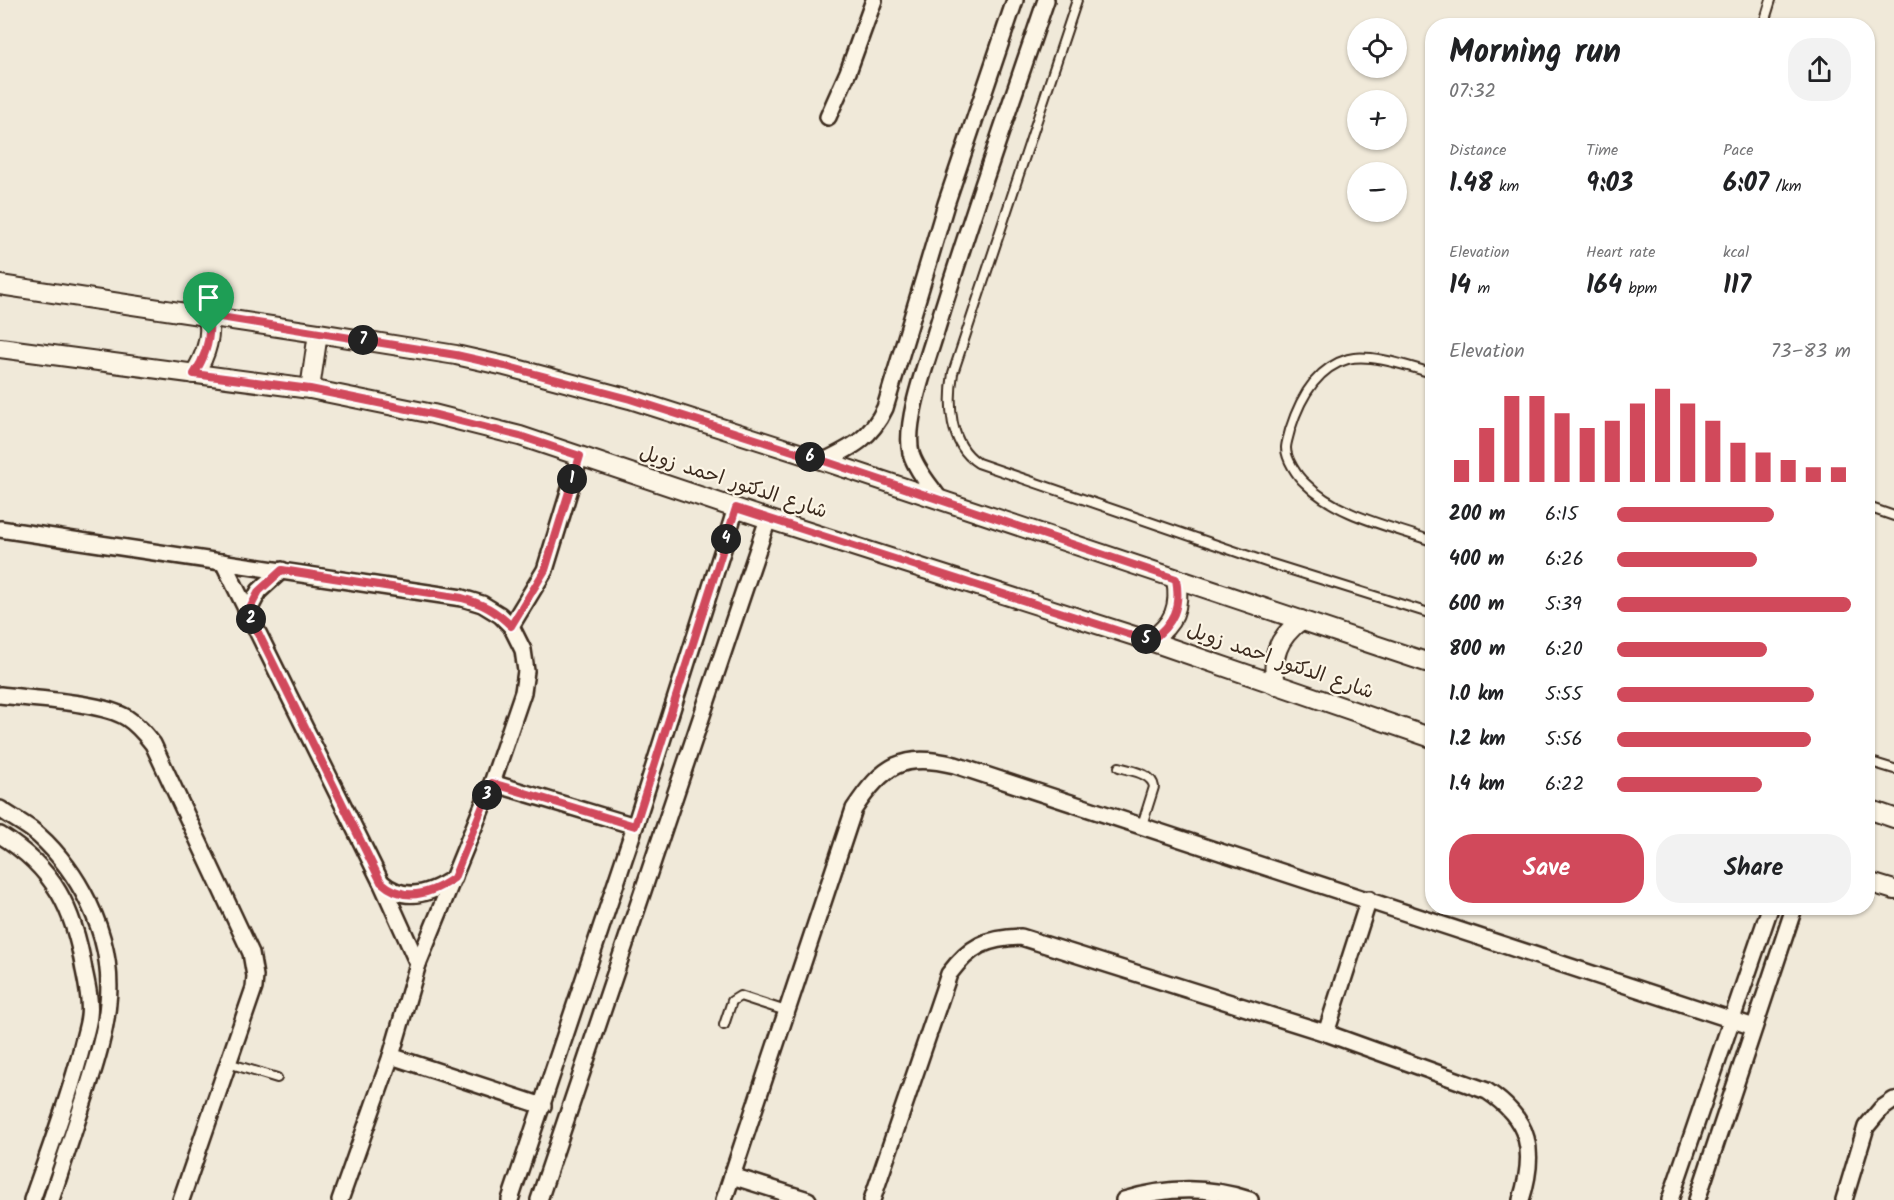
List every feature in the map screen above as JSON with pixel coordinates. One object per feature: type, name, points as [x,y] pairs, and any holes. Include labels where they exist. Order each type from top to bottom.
[{"type":"street","points":[[828,117],[849,72],[874,0]]},
{"type":"street","points":[[824,461],[865,438],[877,424],[885,408],[927,265],[1015,0]]},
{"type":"street","points":[[940,500],[918,469],[911,452],[910,428],[952,273],[1046,0]]},
{"type":"street","points":[[927,265],[952,273]]},
{"type":"street","points":[[0,285],[208,315],[456,355],[630,399],[824,461],[1425,662]]},
{"type":"street","points":[[194,374],[207,349],[208,315]]},
{"type":"street","points":[[310,389],[318,333]]},
{"type":"street","name":"شارع الدكتور احمد زويل","points":[[0,348],[310,389],[520,436],[768,519],[1150,641],[1425,736]]},
{"type":"street","points":[[511,626],[545,570],[580,456]]},
{"type":"street","points":[[510,1200],[635,826],[736,508]]},
{"type":"street","points":[[539,1200],[768,519]]},
{"type":"street","points":[[0,529],[462,598],[482,604],[500,615],[511,626],[523,650],[526,671],[523,692],[492,783],[418,964],[391,1056],[340,1200]]},
{"type":"street","points":[[223,562],[381,882],[418,964]]},
{"type":"street","points":[[248,612],[259,591],[282,570]]},
{"type":"street","points":[[1150,641],[1162,632],[1174,614],[1179,593],[1176,579]]},
{"type":"street","points":[[1276,685],[1275,655],[1280,641],[1300,620]]},
{"type":"street","points":[[0,695],[108,710],[126,717],[141,729],[153,744],[251,953],[254,964],[254,988],[181,1200]]},
{"type":"street","points":[[724,1200],[854,809],[867,788],[884,772],[906,761],[931,759],[966,768],[1754,1027]]},
{"type":"street","points":[[492,783],[635,826]]},
{"type":"street","points":[[0,809],[32,830],[48,845],[77,880],[102,935],[109,967],[109,998],[101,1047],[51,1200]]},
{"type":"street","points":[[1875,811],[1894,818]]},
{"type":"street","points":[[0,835],[36,860],[50,877],[64,902],[74,926],[82,956],[90,1015],[73,1082],[32,1200]]},
{"type":"street","points":[[381,882],[389,889],[414,896],[442,886],[454,878]]},
{"type":"street","points":[[1875,884],[1894,890]]},
{"type":"street","points":[[1326,1033],[1369,899]]},
{"type":"street","points":[[1670,1200],[1768,915]]},
{"type":"street","points":[[1697,1200],[1792,915]]},
{"type":"street","points":[[872,1200],[949,974],[962,957],[979,944],[1000,938],[1021,937],[1326,1033],[1488,1091],[1503,1101],[1515,1114],[1524,1130],[1529,1148],[1530,1167],[1521,1200]]},
{"type":"street","points":[[391,1056],[543,1106]]},
{"type":"street","points":[[1844,1200],[1866,1127],[1881,1109],[1894,1100]]},
{"type":"street","points":[[732,1176],[808,1200]]},
{"type":"street","points":[[1124,1200],[1166,1191],[1192,1190],[1218,1192],[1250,1200]]},
{"type":"lane","points":[[1077,0],[953,374],[950,409],[958,441],[967,456],[978,463],[1269,563],[1425,612]]},
{"type":"lane","points":[[1765,18],[1771,0]]},
{"type":"lane","points":[[1425,371],[1382,359],[1349,358],[1328,368],[1312,384],[1299,405],[1285,448],[1293,468],[1319,496],[1347,511],[1425,539]]},
{"type":"lane","points":[[1875,509],[1894,516]]},
{"type":"lane","points":[[1875,763],[1894,769]]},
{"type":"lane","points":[[1119,767],[1148,776],[1153,782],[1154,787],[1142,825]]},
{"type":"lane","points":[[724,1025],[732,1001],[740,996],[786,1011]]},
{"type":"lane","points":[[228,1063],[277,1078]]},
{"type":"route","points":[[208,315],[456,355],[630,399],[824,461],[1176,579],[1179,593],[1177,607],[1171,621],[1150,641],[736,508],[635,826],[492,783],[454,878],[442,886],[414,896],[400,893],[389,889],[381,882],[248,612],[259,591],[282,570],[462,598],[482,604],[500,615],[511,626],[545,570],[580,456],[520,436],[432,414],[310,389],[194,374],[207,349],[209,334],[208,315]]}]
